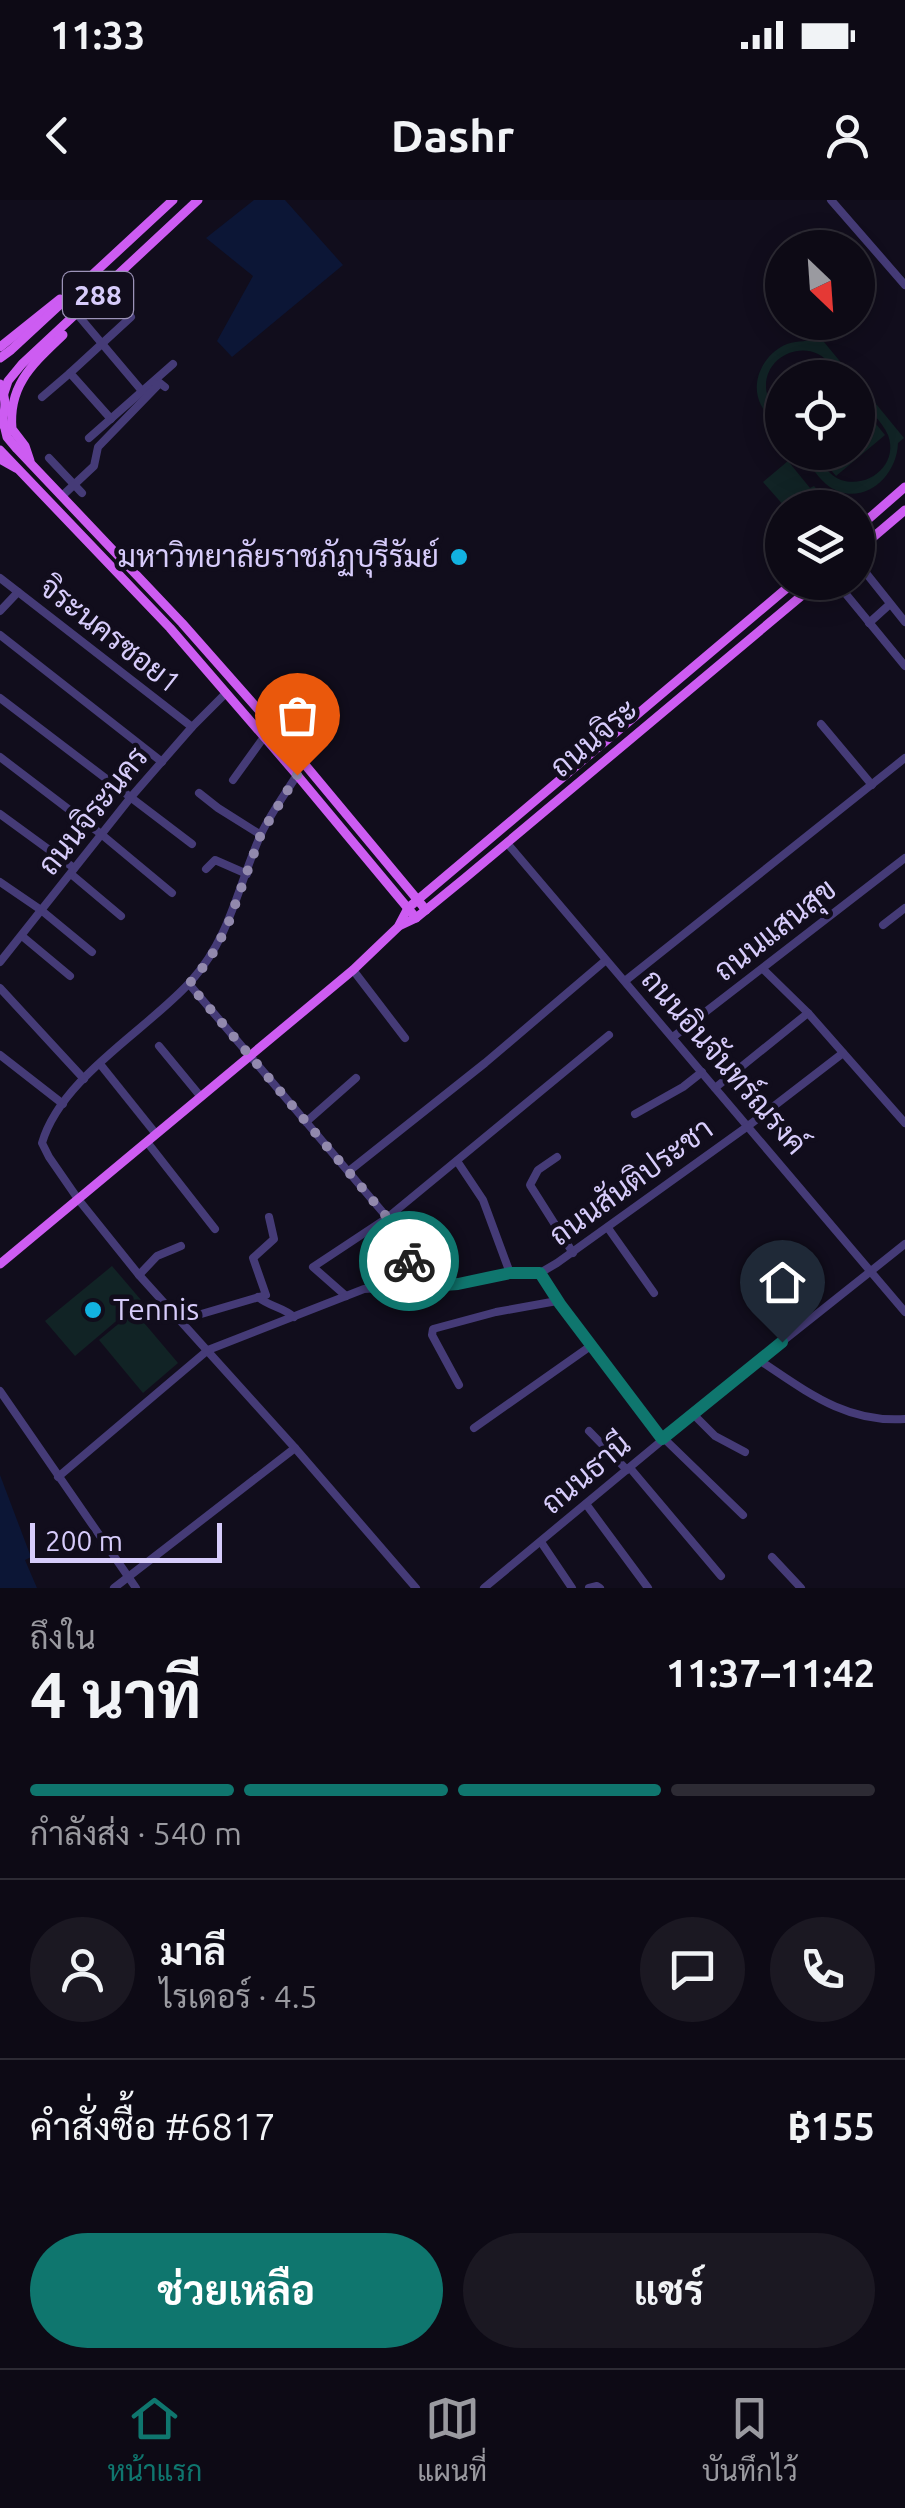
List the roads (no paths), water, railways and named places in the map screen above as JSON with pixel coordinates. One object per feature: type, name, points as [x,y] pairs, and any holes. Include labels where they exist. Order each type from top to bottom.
[{"type":"main road","name":"288","points":[[0,358],[173,200]]},
{"type":"main road","name":"288","points":[[2,388],[22,364],[198,200]]},
{"type":"main road","points":[[0,347],[81,286]]},
{"type":"main road","points":[[28,469],[25,446],[12,429],[21,379],[77,315]]},
{"type":"main road","points":[[2,388],[6,406],[1,422],[28,469],[226,692],[416,918]]},
{"type":"main road","points":[[0,450],[28,469]]},
{"type":"main road","points":[[0,459],[28,469]]},
{"type":"main road","points":[[40,482],[62,496],[233,682],[426,910]]},
{"type":"main road","points":[[875,513],[905,487]]},
{"type":"main road","points":[[875,536],[905,510]]},
{"type":"main road","name":"ถนนจิระ","points":[[398,927],[408,908],[773,600]]},
{"type":"main road","name":"ถนนจิระ","points":[[0,1264],[353,970],[398,927],[426,910],[797,600]]},
{"type":"main road","points":[[682,678],[682,687],[692,689]]},
{"type":"main road","points":[[670,688],[680,690],[680,699]]},
{"type":"street","points":[[831,200],[905,286]]},
{"type":"street","points":[[77,315],[142,390]]},
{"type":"street","points":[[42,397],[132,317]]},
{"type":"street","points":[[90,438],[173,364]]},
{"type":"street","points":[[70,373],[111,418]]},
{"type":"street","points":[[62,496],[94,466],[98,447],[160,383],[165,387]]},
{"type":"street","points":[[119,425],[128,432]]},
{"type":"street","points":[[49,458],[82,493]]},
{"type":"street","name":"จิระนครซอย1","points":[[0,578],[192,727]]},
{"type":"street","points":[[875,585],[905,622]]},
{"type":"street","points":[[0,611],[18,592]]},
{"type":"street","points":[[851,600],[904,663]]},
{"type":"street","points":[[869,622],[890,604]]},
{"type":"street","points":[[0,635],[162,762]]},
{"type":"street","name":"ถนนจิระนคร","points":[[0,962],[130,797],[226,692]]},
{"type":"street","points":[[0,698],[192,844]]},
{"type":"street","points":[[821,724],[872,785]]},
{"type":"street","points":[[233,780],[264,736]]},
{"type":"street","points":[[0,757],[172,893]]},
{"type":"street","points":[[624,981],[905,758]]},
{"type":"street","points":[[297,775],[261,834],[227,927],[209,960],[189,984],[116,1045],[84,1079],[62,1104],[42,1143],[78,1199],[140,1275],[416,1588]]},
{"type":"street","points":[[198,793],[261,834]]},
{"type":"street","points":[[0,814],[72,871],[120,916]]},
{"type":"street","name":"ถนนอินจันทร์ณรงค์","points":[[507,843],[905,1312]]},
{"type":"street","name":"ถนนแสนสุข","points":[[672,1037],[905,858]]},
{"type":"street","points":[[206,869],[215,860],[247,874]]},
{"type":"street","points":[[0,882],[92,952]]},
{"type":"street","points":[[883,925],[905,908]]},
{"type":"street","points":[[22,936],[70,976]]},
{"type":"street","points":[[0,942],[11,950]]},
{"type":"street","points":[[349,1172],[606,960]]},
{"type":"street","points":[[764,968],[905,1123]]},
{"type":"street","points":[[353,970],[405,1038]]},
{"type":"street","points":[[189,984],[397,1229],[415,1287]]},
{"type":"street","points":[[0,988],[84,1079]]},
{"type":"street","points":[[715,1088],[808,1013]]},
{"type":"street","points":[[346,1296],[313,1267],[387,1218],[609,1035]]},
{"type":"street","points":[[160,1046],[201,1097]]},
{"type":"street","name":"ถนนสันติประชา","points":[[58,1477],[208,1350],[364,1290],[458,1284],[510,1273],[540,1273],[748,1126],[843,1052]]},
{"type":"street","points":[[0,1055],[62,1104]]},
{"type":"street","points":[[100,1064],[156,1134]]},
{"type":"street","points":[[635,1114],[702,1072]]},
{"type":"street","points":[[306,1122],[356,1078]]},
{"type":"street","points":[[147,1142],[216,1228]]},
{"type":"street","points":[[557,1157],[538,1170],[530,1185],[573,1253]]},
{"type":"street","points":[[456,1161],[483,1200],[510,1273]]},
{"type":"street","points":[[182,1320],[266,1295],[252,1258],[274,1239],[268,1216]]},
{"type":"street","points":[[608,1228],[654,1294]]},
{"type":"street","name":"ถนนธานี","points":[[484,1588],[905,1244]]},
{"type":"street","points":[[140,1275],[157,1256],[181,1246]]},
{"type":"street","points":[[540,1273],[662,1439],[743,1515]]},
{"type":"street","points":[[258,1297],[270,1307],[294,1316]]},
{"type":"street","points":[[459,1385],[432,1336],[433,1329],[557,1301]]},
{"type":"street","points":[[474,1428],[592,1346]]},
{"type":"street","points":[[759,1360],[826,1404],[874,1418],[905,1419]]},
{"type":"street","points":[[0,1391],[136,1588]]},
{"type":"street","points":[[694,1415],[715,1436],[745,1452]]},
{"type":"street","points":[[589,1430],[629,1469],[721,1576]]},
{"type":"street","points":[[114,1588],[295,1448]]},
{"type":"street","points":[[586,1504],[648,1588]]},
{"type":"street","points":[[541,1542],[572,1588]]},
{"type":"street","points":[[772,1557],[801,1588]]},
{"type":"street","points":[[589,1588],[600,1588]]},
{"type":"water","points":[[254,200],[285,200],[343,265],[232,357],[217,341],[253,276],[206,238]]},
{"type":"water","points":[[0,1475],[31,1557],[25,1560],[37,1588],[0,1588]]},
{"type":"place","name":"มหาวิทยาลัยราชภัฏบุรีรัมย์","points":[[459,557]]},
{"type":"place","name":"Tennis","points":[[93,1310]]}]
